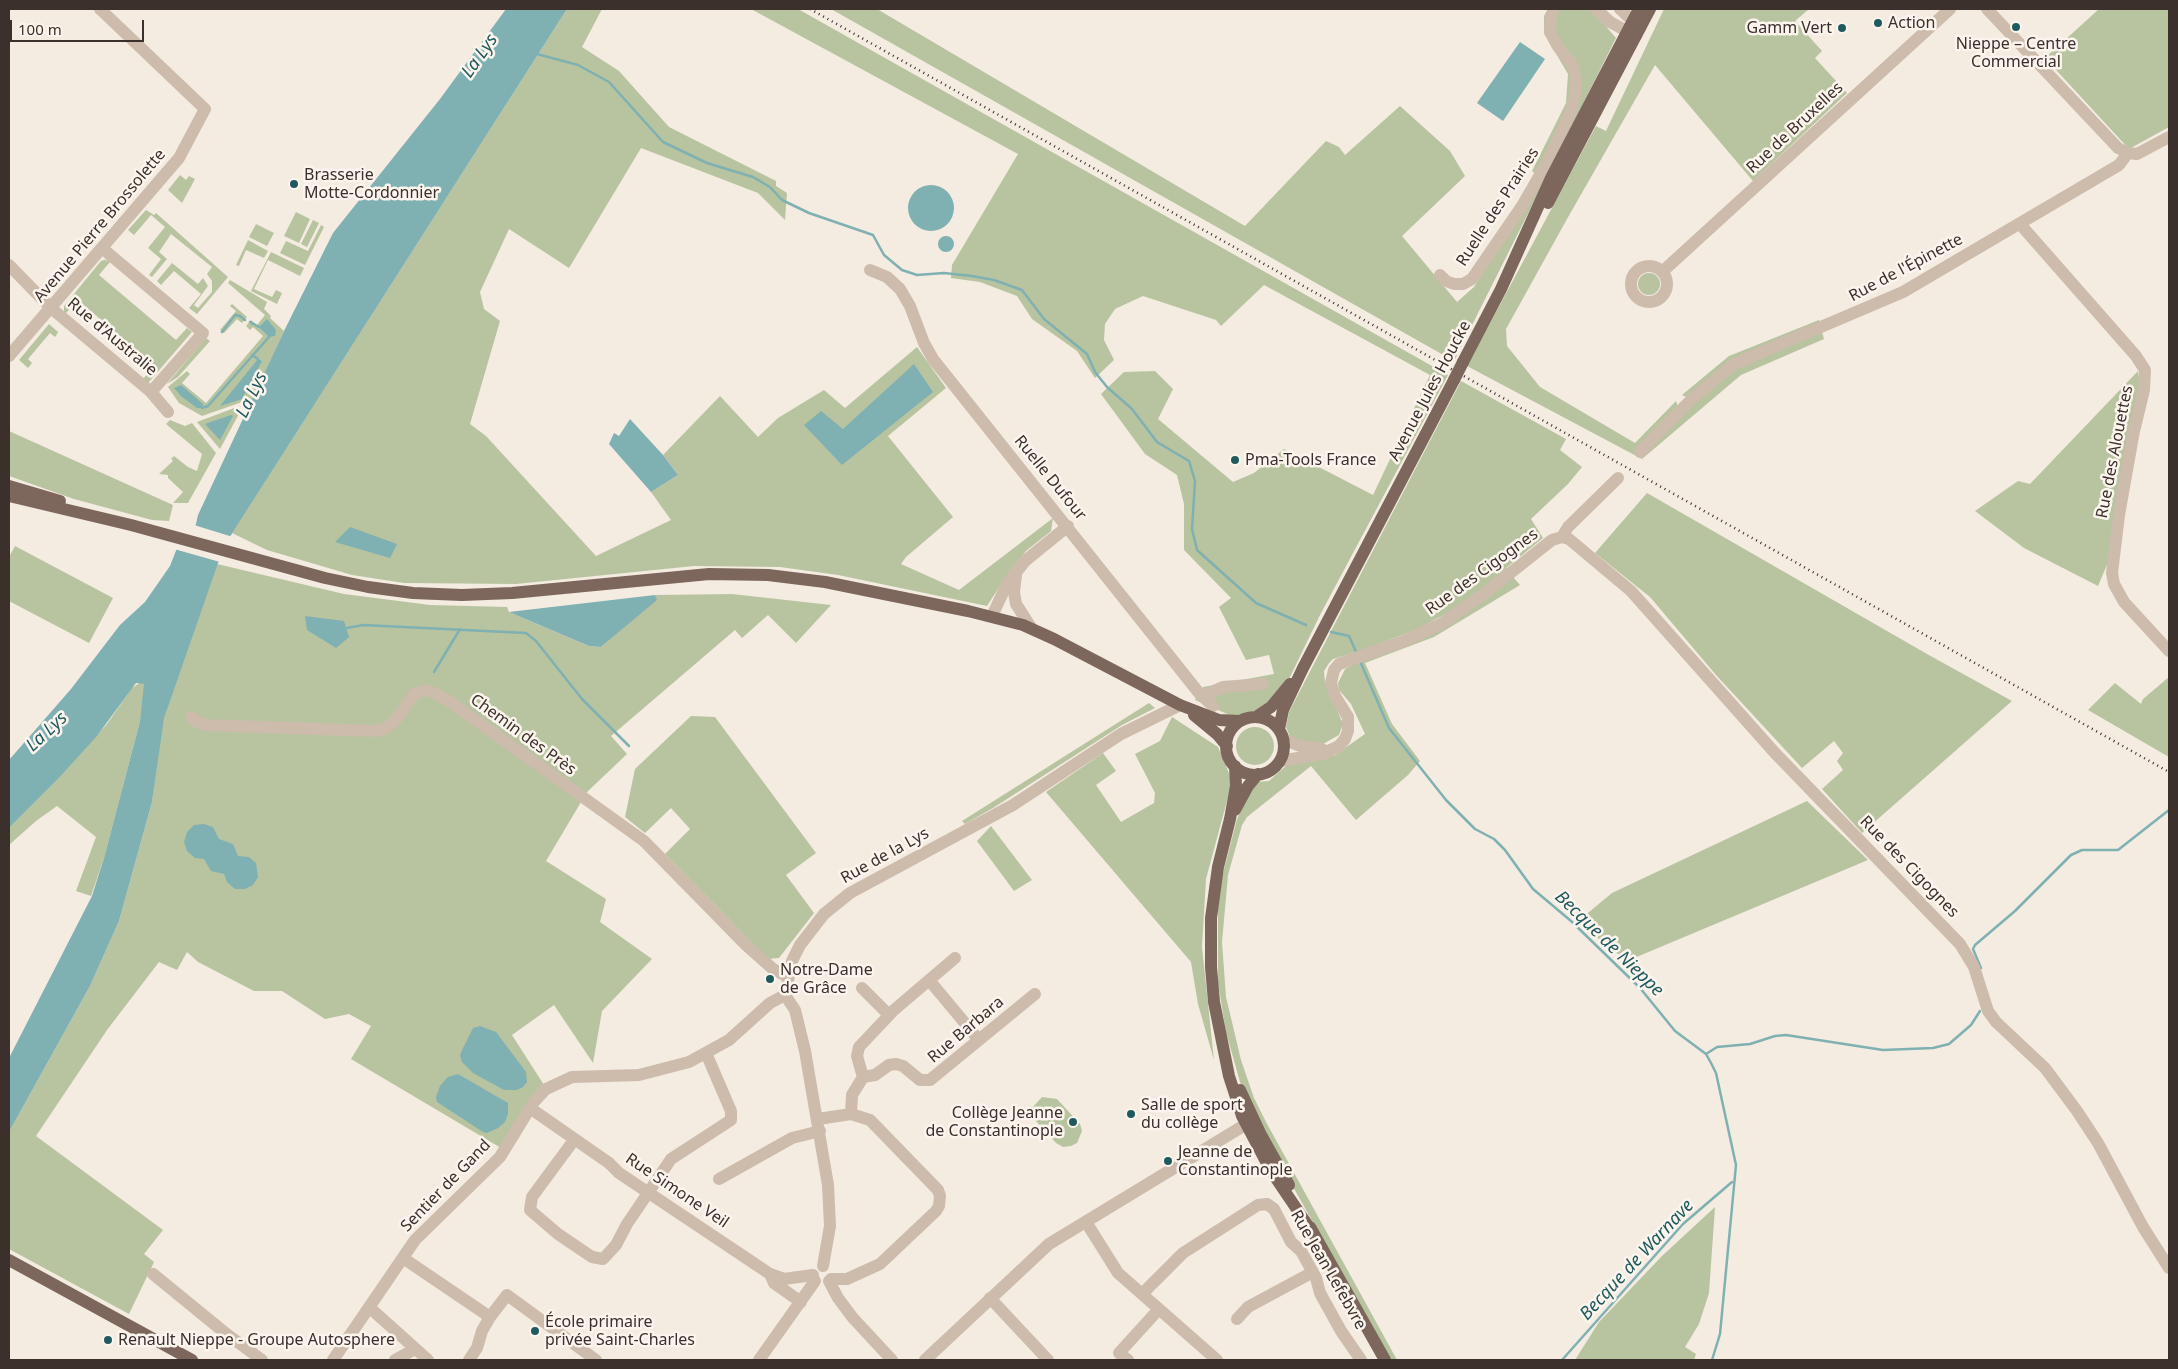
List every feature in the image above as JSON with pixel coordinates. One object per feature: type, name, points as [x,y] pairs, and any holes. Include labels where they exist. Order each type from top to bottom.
[{"type":"main road","name":"Avenue Jules Houcke","points":[[1281,734],[1283,710],[1303,668],[1501,289],[1523,251],[1635,25],[1650,9]]},
{"type":"main road","points":[[9,486],[130,525]]},
{"type":"main road","points":[[9,496],[130,525],[303,572],[392,591],[462,595],[512,594],[698,575],[757,574],[825,582],[992,616],[1054,638],[1180,706],[1206,724],[1227,746]]},
{"type":"main road","name":"Avenue Jules Houcke","points":[[1256,717],[1271,707],[1303,668]]},
{"type":"main road","points":[[1180,706],[1219,720],[1240,721],[1256,717],[1269,720],[1281,734],[1284,748],[1280,761],[1271,770],[1258,774],[1248,773],[1235,766],[1228,756],[1229,734],[1240,721]]},
{"type":"main road","points":[[1235,766],[1236,786],[1215,880],[1210,930],[1213,991],[1224,1048],[1249,1122],[1385,1360]]},
{"type":"main road","points":[[1230,819],[1248,786],[1258,774]]},
{"type":"main road","points":[[9,1260],[192,1360]]},
{"type":"street","name":"Avenue Pierre Brossolette","points":[[9,356],[179,158],[204,109],[100,9]]},
{"type":"street","name":"Ruelle des Prairies","points":[[1440,275],[1446,281],[1454,284],[1463,284],[1472,279],[1522,206],[1548,161],[1565,124],[1573,102],[1576,78],[1572,64],[1556,45],[1550,32],[1550,17],[1554,9]]},
{"type":"street","points":[[1596,9],[1610,22],[1635,25]]},
{"type":"street","points":[[1620,9],[1635,25]]},
{"type":"street","name":"Rue de Bruxelles","points":[[1662,272],[1950,9]]},
{"type":"street","points":[[1987,9],[2114,145],[2128,153],[2142,152],[2169,137]]},
{"type":"street","name":"Rue de l'Épinette","points":[[1640,452],[1692,399],[1734,364],[1894,297],[2119,166],[2128,153]]},
{"type":"street","name":"Rue des Alouettes","points":[[2020,224],[2136,356],[2145,370],[2144,390],[2134,431],[2120,510],[2112,573],[2116,590],[2124,602],[2169,651]]},
{"type":"street","name":"Rue d'Australie","points":[[102,248],[203,333],[152,392]]},
{"type":"street","points":[[9,265],[51,308]]},
{"type":"street","name":"Ruelle Dufour","points":[[870,270],[887,277],[900,289],[910,306],[929,354],[1203,696],[1213,706]]},
{"type":"street","name":"Rue d'Australie","points":[[51,308],[152,392],[168,412]]},
{"type":"street","name":"Rue des Cigognes","points":[[1562,537],[1568,527],[1618,478]]},
{"type":"street","points":[[992,616],[1007,584],[1030,556],[1068,526]]},
{"type":"street","name":"Rue des Cigognes","points":[[1339,746],[1347,736],[1348,722],[1346,712],[1333,692],[1332,680],[1336,668],[1352,659],[1423,633],[1449,619],[1552,540],[1562,537],[1572,541],[1631,591],[1775,753],[1960,944],[1974,967],[1988,1011],[1996,1022],[2045,1068],[2077,1111],[2101,1148],[2143,1227],[2169,1268]]},
{"type":"street","points":[[1017,572],[1014,598],[1019,611],[1032,629]]},
{"type":"street","points":[[1203,696],[1222,687],[1263,684]]},
{"type":"street","name":"Chemin des Près","points":[[191,717],[197,722],[206,724],[376,730],[392,724],[414,694],[422,691],[434,693],[449,701],[644,841],[746,945],[773,969],[788,977]]},
{"type":"street","name":"Rue de la Lys","points":[[785,995],[796,950],[808,933],[830,909],[856,889],[1013,806],[1121,734],[1180,706]]},
{"type":"street","points":[[1281,734],[1295,744],[1314,749],[1339,746]]},
{"type":"street","points":[[1280,761],[1322,754],[1339,746]]},
{"type":"street","points":[[851,1114],[852,1095],[863,1077],[857,1056],[858,1050],[889,1015],[955,958]]},
{"type":"street","points":[[929,980],[979,1040]]},
{"type":"street","points":[[862,988],[889,1015]]},
{"type":"street","name":"Rue Barbara","points":[[863,1077],[875,1075],[889,1065],[896,1064],[903,1066],[920,1080],[930,1080],[1035,994]]},
{"type":"street","points":[[785,995],[796,1010],[819,1125],[830,1210],[823,1266]]},
{"type":"street","name":"Sentier de Gand","points":[[333,1360],[402,1258],[424,1229],[500,1157],[530,1108],[546,1089],[572,1077],[646,1074],[680,1065],[706,1053],[736,1035],[770,1003],[785,995]]},
{"type":"street","points":[[574,1140],[532,1197],[530,1204],[533,1214],[558,1234],[594,1258],[606,1258],[674,1156],[731,1120],[732,1111],[706,1053]]},
{"type":"street","name":"Rue Simone Veil","points":[[530,1108],[564,1130],[574,1140],[648,1193],[770,1274],[784,1279],[814,1278]]},
{"type":"street","points":[[719,1178],[792,1138],[819,1125],[851,1114],[865,1118],[879,1127],[938,1190],[940,1202],[936,1211],[876,1266],[847,1279],[830,1280],[822,1284],[814,1278]]},
{"type":"street","points":[[925,1360],[1040,1251],[1249,1122]]},
{"type":"street","name":"Rue Jean Lefebvre","points":[[1142,1294],[1182,1253],[1261,1204],[1272,1207],[1291,1242],[1300,1249],[1313,1272],[1320,1293],[1361,1360]]},
{"type":"street","points":[[1086,1222],[1114,1268],[1217,1360]]},
{"type":"street","points":[[402,1258],[490,1318]]},
{"type":"street","points":[[759,1360],[800,1302],[814,1278],[816,1268],[823,1266],[831,1270],[830,1280],[838,1298],[848,1312],[892,1360]]},
{"type":"street","points":[[1237,1319],[1248,1307],[1313,1272]]},
{"type":"street","points":[[153,1274],[224,1332],[262,1360]]},
{"type":"street","points":[[770,1274],[774,1283],[800,1302]]},
{"type":"street","points":[[470,1360],[477,1348],[482,1331],[506,1295],[596,1360]]},
{"type":"street","points":[[990,1298],[1048,1360]]},
{"type":"street","points":[[369,1307],[428,1360]]},
{"type":"street","points":[[1128,1360],[1120,1353],[1159,1309]]},
{"type":"street","points":[[395,1360],[415,1349]]},
{"type":"green space","points":[[567,9],[602,9],[582,47],[619,71],[669,127],[776,181],[776,186],[787,193],[785,220],[758,193],[641,148],[569,268],[509,229],[480,292],[484,309],[500,321],[470,424],[486,436],[596,556],[671,520],[651,492],[678,475],[663,455],[720,396],[758,437],[778,418],[824,390],[845,408],[917,347],[946,388],[888,436],[953,517],[906,557],[901,564],[959,590],[1053,518],[1051,531],[1026,551],[1009,572],[987,606],[838,575],[780,567],[694,566],[516,584],[404,583],[352,575],[267,550],[232,533]]},
{"type":"green space","points":[[751,9],[798,9],[1448,375],[1320,615],[1289,679],[1264,708],[1234,717],[1195,700],[1203,687],[1274,674],[1269,655],[1246,660],[1219,607],[1231,598],[1184,550],[1184,504],[1177,475],[1145,454],[1101,394],[1124,372],[1155,371],[1173,389],[1158,419],[1233,482],[1254,473],[1284,449],[1373,495],[1430,375],[1264,285],[1221,326],[1216,320],[1143,296],[1115,309],[1105,324],[1104,340],[1114,360],[1095,378],[1077,351],[1032,319],[1017,296],[980,282],[951,278],[952,265],[1018,154]]},
{"type":"green space","points":[[831,9],[877,9],[1245,226],[1326,141],[1339,147],[1345,155],[1400,106],[1450,151],[1465,176],[1402,236],[1457,302],[1474,287],[1542,179],[1532,171],[1566,103],[1568,74],[1544,33],[1544,16],[1548,9],[1591,9],[1616,38],[1454,361]]},
{"type":"green space","points":[[1664,9],[1809,9],[1795,21],[1822,51],[1815,58],[1847,93],[1753,181],[1655,65],[1567,219],[1506,329],[1507,346],[1540,387],[1635,443],[1676,401],[1678,407],[1725,374],[1822,332],[1824,339],[1741,375],[1642,459],[1467,366],[1596,126],[1606,131]]},
{"type":"green space","points":[[2099,9],[2169,9],[2169,127],[2129,149],[2045,58]]},
{"type":"green space","points":[[180,175],[186,180],[189,176],[195,179],[182,203],[168,190]]},
{"type":"green space","points":[[146,210],[154,215],[156,213],[228,277],[197,314],[189,308],[201,294],[174,271],[161,285],[157,281],[172,263],[198,284],[203,278],[208,286],[194,305],[198,308],[212,292],[212,281],[207,274],[212,267],[171,234],[159,252],[167,259],[152,277],[149,275],[161,259],[148,248],[165,227],[151,215],[134,235],[128,230]]},
{"type":"green space","points":[[296,212],[310,219],[299,243],[284,236]]},
{"type":"green space","points":[[313,220],[319,223],[307,247],[301,244]]},
{"type":"green space","points":[[256,224],[274,233],[267,246],[249,237]]},
{"type":"green space","points":[[321,225],[324,227],[305,265],[280,253],[286,241],[308,251]]},
{"type":"green space","points":[[248,240],[268,251],[264,258],[246,250],[239,266],[236,265]]},
{"type":"green space","points":[[271,252],[304,268],[300,276],[268,260],[254,289],[272,297],[276,290],[282,293],[277,304],[251,291]]},
{"type":"green space","points":[[107,259],[105,262],[108,260],[110,262],[99,275],[176,340],[187,328],[192,332],[148,383],[143,379],[154,366],[78,300],[66,313],[64,312],[64,306],[101,261]]},
{"type":"green space","points":[[1649,273],[1657,276],[1660,284],[1657,292],[1649,295],[1641,292],[1638,284],[1641,276]]},
{"type":"green space","points":[[230,280],[267,302],[264,309],[271,316],[270,318],[284,331],[251,403],[245,401],[202,416],[179,403],[168,387],[187,371],[190,374],[182,383],[206,403],[263,336],[253,327],[250,330],[246,326],[251,320],[257,325],[265,315],[228,283]]},
{"type":"green space","points":[[232,304],[247,317],[242,323],[237,319],[224,333],[220,330],[236,311],[230,306]]},
{"type":"green space","points":[[1819,320],[1821,325],[1738,358],[1688,398],[1682,395],[1729,356]]},
{"type":"green space","points":[[49,324],[58,332],[55,337],[50,333],[28,359],[32,363],[28,368],[19,360]]},
{"type":"green space","points":[[206,338],[210,341],[178,377],[167,384]]},
{"type":"green space","points":[[2138,371],[2140,386],[2109,560],[2098,586],[2024,548],[1975,511],[2018,481],[2030,484]]},
{"type":"green space","points":[[1461,381],[1566,439],[1560,450],[1582,467],[1568,484],[1531,519],[1543,538],[1506,568],[1508,571],[1431,624],[1360,651],[1333,659],[1329,663],[1324,671],[1325,682],[1343,724],[1339,735],[1323,744],[1306,743],[1290,737],[1286,727],[1289,712]]},
{"type":"green space","points":[[237,407],[240,409],[240,412],[220,449],[197,422]]},
{"type":"green space","points":[[170,420],[185,426],[192,423],[216,453],[188,503],[173,503],[183,492],[168,478],[168,475],[159,474],[173,461],[171,459],[174,456],[188,467],[197,471],[202,454],[166,424]]},
{"type":"green space","points":[[9,431],[173,505],[169,521],[152,520],[74,499],[9,476]]},
{"type":"green space","points":[[1647,493],[2012,701],[1862,833],[1822,789],[1843,770],[1837,761],[1843,753],[1834,741],[1802,768],[1716,675],[1650,597],[1595,553]]},
{"type":"green space","points":[[15,546],[113,598],[89,643],[9,601],[9,557]]},
{"type":"green space","points":[[217,564],[344,594],[430,605],[507,607],[509,612],[589,646],[601,647],[656,600],[655,595],[732,594],[831,605],[796,643],[768,615],[742,638],[735,630],[611,736],[627,754],[587,792],[546,861],[606,899],[600,922],[652,959],[602,1011],[593,1063],[554,1005],[512,1035],[544,1085],[501,1148],[351,1059],[371,1026],[349,1014],[325,1019],[282,991],[254,991],[198,962],[187,952],[177,970],[159,962],[107,1030],[36,1136],[163,1230],[144,1254],[154,1262],[129,1314],[9,1249],[9,1132],[90,986],[119,921],[152,802],[163,718]]},
{"type":"green space","points":[[1513,577],[1520,585],[1434,637],[1365,663],[1392,724],[1420,761],[1408,775],[1356,820],[1311,766],[1247,817],[1242,825],[1228,875],[1222,942],[1226,997],[1241,1060],[1254,1098],[1266,1122],[1397,1360],[1391,1360],[1258,1125],[1240,1082],[1226,1032],[1218,983],[1218,908],[1221,881],[1237,819],[1250,790],[1256,782],[1269,781],[1288,764],[1335,755],[1365,734],[1351,704],[1339,690],[1338,683],[1345,669]]},
{"type":"green space","points":[[2169,677],[2169,757],[2088,710],[2115,683],[2141,704],[2143,699]]},
{"type":"green space","points":[[141,682],[144,684],[145,691],[140,721],[104,858],[91,896],[76,891],[96,837],[57,806],[36,821],[9,845],[9,828],[60,777],[107,724],[132,688]]},
{"type":"green space","points":[[1149,703],[1155,708],[1122,725],[993,808],[965,824],[962,821]]},
{"type":"green space","points":[[691,716],[715,717],[816,853],[786,875],[814,913],[779,958],[768,959],[665,854],[690,829],[671,808],[645,833],[625,817],[635,769]]},
{"type":"green space","points":[[1172,717],[1218,747],[1231,778],[1231,786],[1206,879],[1202,947],[1214,1060],[1198,1004],[1191,962],[1046,792],[1103,753],[1116,771],[1096,785],[1121,822],[1154,803],[1155,793],[1135,754],[1160,741]]},
{"type":"green space","points":[[1255,727],[1262,728],[1268,733],[1273,739],[1273,753],[1268,759],[1262,764],[1255,765],[1248,764],[1242,759],[1237,753],[1236,746],[1237,739],[1242,733],[1248,728]]},
{"type":"green space","points":[[1807,801],[1868,860],[1627,961],[1577,922],[1612,893]]},
{"type":"green space","points":[[991,826],[1032,880],[1014,891],[977,841]]},
{"type":"green space","points":[[1042,1097],[1057,1099],[1080,1124],[1082,1131],[1077,1143],[1063,1147],[1056,1143],[1036,1121],[1032,1113],[1033,1107]]},
{"type":"green space","points":[[1715,1207],[1709,1293],[1699,1324],[1685,1347],[1696,1354],[1694,1360],[1575,1360],[1599,1322],[1662,1256]]},
{"type":"water","name":"La Lys","points":[[506,9],[567,9],[224,546],[164,718],[152,802],[119,921],[90,986],[9,1132],[9,1058],[92,896],[104,858],[140,721],[144,684],[136,683],[97,736],[60,777],[9,828],[9,760],[71,689],[120,625],[145,602],[170,566],[181,538],[193,537],[198,515],[285,329],[333,233],[440,99]]},
{"type":"water","points":[[1520,42],[1545,59],[1503,121],[1477,103]]},
{"type":"water","points":[[927,185],[935,185],[944,189],[950,195],[954,208],[950,221],[944,227],[935,231],[927,231],[918,227],[912,221],[908,212],[908,204],[912,195],[918,189]]},
{"type":"water","points":[[943,236],[949,236],[954,241],[952,250],[943,252],[938,247],[938,241]]},
{"type":"water","points":[[267,319],[276,330],[275,336],[269,337],[259,327]]},
{"type":"water","points":[[258,359],[262,361],[242,399],[220,406]]},
{"type":"water","points":[[914,364],[933,392],[842,465],[804,425],[821,411],[843,429]]},
{"type":"water","points":[[181,385],[203,404],[202,408],[197,408],[174,388]]},
{"type":"water","points":[[231,415],[233,416],[220,440],[205,424]]},
{"type":"water","points":[[630,419],[663,455],[678,475],[651,492],[609,444],[614,433],[619,436]]},
{"type":"water","points":[[350,527],[397,544],[390,558],[335,542]]},
{"type":"water","points":[[655,595],[657,600],[601,647],[589,646],[509,612]]},
{"type":"water","points":[[305,616],[344,621],[349,637],[336,648],[307,630]]},
{"type":"water","points":[[204,824],[213,827],[219,839],[233,844],[238,856],[249,857],[256,863],[258,877],[253,885],[245,889],[235,889],[227,882],[224,874],[211,871],[204,859],[195,858],[187,851],[184,842],[187,832],[194,825]]},
{"type":"water","points":[[480,1026],[496,1032],[526,1072],[527,1082],[523,1087],[517,1090],[504,1090],[473,1073],[462,1062],[460,1056],[473,1028]]},
{"type":"water","points":[[458,1074],[508,1103],[508,1114],[505,1122],[498,1128],[487,1133],[483,1132],[437,1102],[436,1097],[440,1086],[448,1077]]},
{"type":"pier","points":[[194,525],[233,537],[220,562],[174,549],[178,537],[182,533],[191,534]]},
{"type":"waterway","name":"Becque de Nieppe","points":[[537,54],[578,65],[609,82],[663,142],[707,163],[753,177],[770,187],[782,200],[809,213],[873,235],[884,255],[902,270],[917,275],[944,273],[972,276],[994,280],[1022,290],[1044,319],[1087,354],[1095,372],[1107,387],[1132,409],[1157,442],[1189,461],[1195,481],[1192,529],[1197,550],[1256,603],[1306,625]]},
{"type":"waterway","points":[[222,332],[235,315],[245,320]]},
{"type":"waterway","points":[[250,322],[259,327]]},
{"type":"waterway","points":[[202,408],[208,406],[269,337]]},
{"type":"waterway","points":[[252,355],[258,359]]},
{"type":"waterway","points":[[347,628],[363,625],[526,633],[536,641],[582,699],[629,746]]},
{"type":"waterway","points":[[434,672],[460,629]]},
{"type":"waterway","name":"Becque de Nieppe","points":[[1331,632],[1349,636],[1357,654]]},
{"type":"waterway","name":"Becque de Nieppe","points":[[1360,661],[1389,728],[1446,800],[1475,829],[1494,839],[1505,850],[1533,889],[1571,921],[1640,988],[1675,1031],[1706,1054],[1711,1063],[1716,1073],[1736,1165],[1720,1334],[1712,1360]]},
{"type":"waterway","points":[[1981,968],[1973,949],[1975,945],[2015,911],[2071,855],[2082,850],[2118,850],[2169,810]]},
{"type":"waterway","points":[[1706,1054],[1717,1047],[1750,1044],[1775,1036],[1786,1035],[1883,1050],[1933,1048],[1949,1044],[1971,1025],[1980,1011]]},
{"type":"waterway","name":"Becque de Warnave","points":[[1562,1360],[1683,1224],[1732,1182]]},
{"type":"railway","points":[[810,9],[2169,772]]},
{"type":"place","name":"Action","points":[[1878,23]]},
{"type":"place","name":"Nieppe – Centre Commercial","points":[[2016,27]]},
{"type":"place","name":"Gamm Vert","points":[[1842,28]]},
{"type":"place","name":"Brasserie Motte-Cordonnier","points":[[294,184]]},
{"type":"place","name":"Pma-Tools France","points":[[1235,460]]},
{"type":"place","name":"Notre-Dame de Grâce","points":[[770,979]]},
{"type":"place","name":"Salle de sport du collège","points":[[1131,1114]]},
{"type":"place","name":"Collège Jeanne de Constantinople","points":[[1073,1122]]},
{"type":"place","name":"Jeanne de Constantinople","points":[[1168,1161]]},
{"type":"place","name":"École primaire privée Saint-Charles","points":[[535,1331]]},
{"type":"place","name":"Renault Nieppe - Groupe Autosphere","points":[[108,1340]]}]
